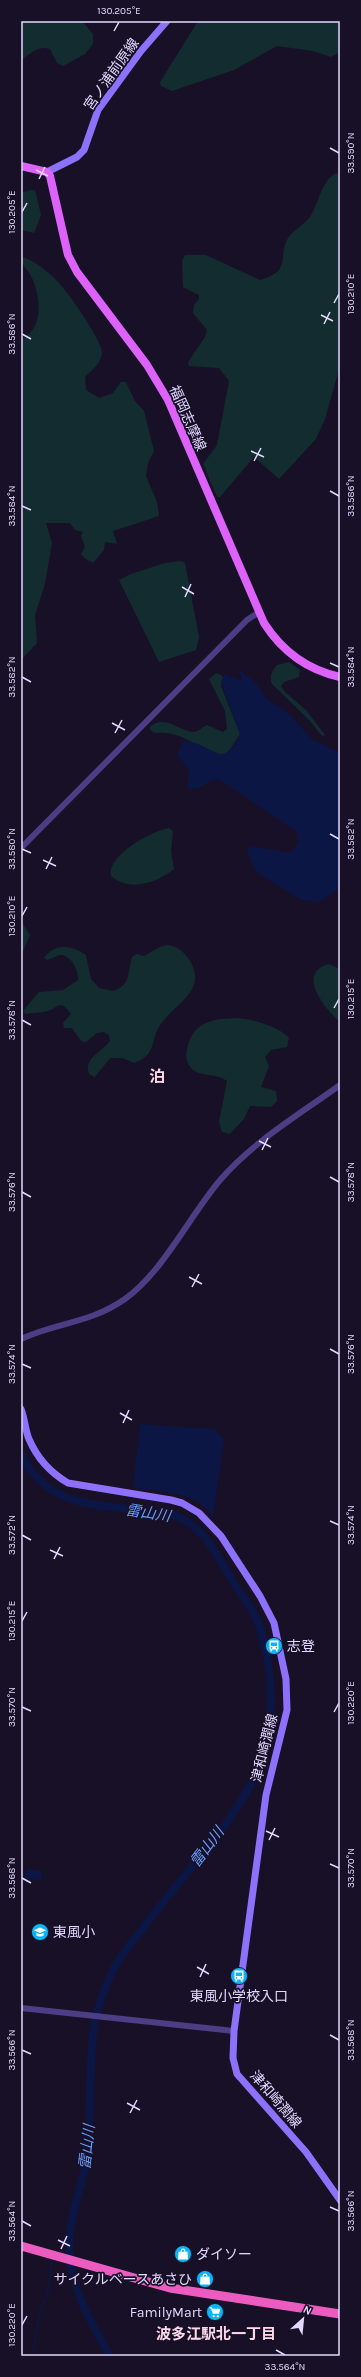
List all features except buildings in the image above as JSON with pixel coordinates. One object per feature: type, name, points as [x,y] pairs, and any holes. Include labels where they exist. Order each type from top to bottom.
[{"type":"highway","points":[[21,2246],[87,2266],[195,2293],[340,2314]]},
{"type":"main road","name":"宮ノ浦前原線","points":[[47,172],[77,157],[84,150],[98,110],[141,51],[167,21]]},
{"type":"main road","points":[[21,166],[47,172]]},
{"type":"main road","name":"福岡志摩線","points":[[47,172],[52,184],[71,260],[77,272],[147,365],[168,400],[259,612],[272,635],[298,659],[320,672],[340,677]]},
{"type":"main road","name":"津和崎潤線","points":[[21,1409],[29,1439],[39,1457],[56,1475],[62,1479],[83,1487],[171,1500],[191,1508],[207,1519],[228,1546],[274,1623],[286,1679],[287,1710],[266,1795],[234,2031],[233,2058],[237,2074],[306,2152],[340,2200]]},
{"type":"street","points":[[21,848],[247,620],[259,612]]},
{"type":"street","points":[[21,1339],[89,1318],[126,1298],[154,1269],[223,1177],[261,1142],[340,1085]]},
{"type":"street","points":[[21,2008],[234,2031]]},
{"type":"green space","points":[[21,21],[82,21],[93,34],[93,44],[85,54],[63,66],[57,63],[50,49],[45,48],[34,51],[21,60]]},
{"type":"green space","points":[[198,21],[340,21],[340,52],[331,57],[313,51],[277,46],[234,70],[172,91],[161,86],[160,82]]},
{"type":"green space","points":[[336,173],[340,175],[340,366],[325,419],[316,439],[279,479],[254,457],[220,497],[217,497],[203,464],[217,445],[229,381],[219,368],[189,366],[188,362],[205,337],[207,330],[193,313],[194,305],[199,299],[199,295],[183,287],[182,261],[185,255],[206,255],[260,280],[277,272],[282,262],[285,245],[288,238],[310,217],[327,181]]},
{"type":"green space","points":[[35,190],[41,215],[34,233],[21,230],[21,193]]},
{"type":"green space","points":[[21,257],[37,264],[49,273],[65,290],[90,325],[101,347],[102,353],[98,363],[85,377],[86,390],[99,398],[113,393],[121,382],[126,382],[135,401],[144,411],[154,451],[148,463],[146,476],[157,502],[159,516],[113,531],[117,544],[105,542],[104,550],[93,563],[81,554],[85,547],[81,536],[83,532],[75,530],[70,523],[46,523],[52,543],[45,584],[35,615],[37,643],[21,660],[21,339],[34,328],[37,321],[39,303],[31,275],[22,263]]},
{"type":"green space","points":[[181,561],[185,563],[199,637],[196,650],[159,662],[119,580],[131,574],[165,563]]},
{"type":"green space","points":[[289,662],[300,670],[299,677],[284,682],[281,686],[285,692],[306,710],[325,735],[322,736],[309,720],[272,684],[271,676],[275,667],[277,665]]},
{"type":"green space","points":[[216,673],[223,676],[221,686],[240,734],[227,754],[212,752],[175,735],[155,733],[150,730],[150,727],[155,723],[160,722],[165,722],[193,732],[207,725],[223,732],[227,729],[225,711],[209,679]]},
{"type":"green space","points":[[169,828],[173,831],[171,851],[174,869],[151,882],[134,885],[118,881],[111,876],[112,868],[116,860],[123,852],[142,839]]},
{"type":"green space","points":[[21,921],[30,935],[21,956]]},
{"type":"green space","points":[[169,945],[179,949],[188,958],[194,972],[195,981],[187,997],[166,1017],[160,1025],[150,1051],[141,1060],[134,1063],[123,1058],[110,1058],[95,1077],[89,1074],[89,1064],[91,1059],[110,1041],[109,1035],[104,1032],[97,1033],[86,1042],[81,1041],[72,1028],[64,1028],[63,1023],[71,1014],[64,1006],[61,1005],[44,1012],[25,1014],[23,1011],[39,992],[63,990],[78,980],[76,968],[68,957],[60,955],[47,960],[44,958],[54,950],[64,947],[75,949],[86,955],[91,979],[99,988],[113,991],[123,985],[126,981],[132,957],[136,954],[144,956],[162,946]]},
{"type":"green space","points":[[329,964],[340,969],[340,1022],[321,1001],[316,992],[314,983],[314,975],[319,969]]},
{"type":"green space","points":[[237,1018],[265,1024],[278,1030],[289,1038],[287,1047],[271,1050],[265,1057],[269,1066],[261,1087],[276,1091],[277,1101],[271,1107],[250,1106],[244,1119],[230,1134],[222,1132],[219,1122],[227,1081],[192,1069],[186,1059],[186,1054],[190,1040],[194,1032],[199,1027],[205,1023],[220,1019]]},
{"type":"shaded area","points":[[242,671],[256,683],[266,698],[290,715],[312,739],[340,753],[340,888],[319,902],[301,900],[256,872],[247,852],[249,848],[253,846],[289,853],[298,844],[296,831],[220,780],[212,781],[197,788],[187,788],[189,771],[177,754],[184,741],[196,743],[221,755],[230,750],[239,737],[240,734],[221,682],[225,674],[242,681],[240,672]]},
{"type":"shaded area","points":[[140,1424],[214,1429],[224,1439],[213,1517],[198,1502],[178,1494],[133,1488]]},
{"type":"shaded area","points":[[26,1869],[42,1871],[41,1880],[25,1879]]},
{"type":"waterway","name":"雷山川","points":[[21,1454],[31,1471],[44,1484],[58,1493],[74,1500],[108,1507],[174,1516],[183,1519],[199,1531],[211,1546],[255,1615],[260,1628],[268,1662],[270,1679],[271,1696],[269,1731],[260,1765],[251,1784],[239,1804],[210,1844],[119,1959],[109,1979],[96,2015],[91,2056],[88,2143],[85,2168],[72,2217],[69,2243],[70,2260],[78,2294],[93,2326],[110,2356]]},
{"type":"waterway","points":[[33,2352],[38,2320],[48,2292],[52,2261]]},
{"type":"place","name":"志登","points":[[274,1646]]},
{"type":"place","name":"東風小","points":[[40,1932]]},
{"type":"place","name":"東風小学校入口","points":[[239,1976]]},
{"type":"place","name":"ダイソー","points":[[183,2254]]},
{"type":"place","name":"サイクルベースあさひ","points":[[205,2279]]},
{"type":"place","name":"FamilyMart","points":[[215,2312]]},
{"type":"district","name":"泊","points":[[157,1076]]},
{"type":"district","name":"波多江駅北一丁目","points":[[216,2334]]}]
